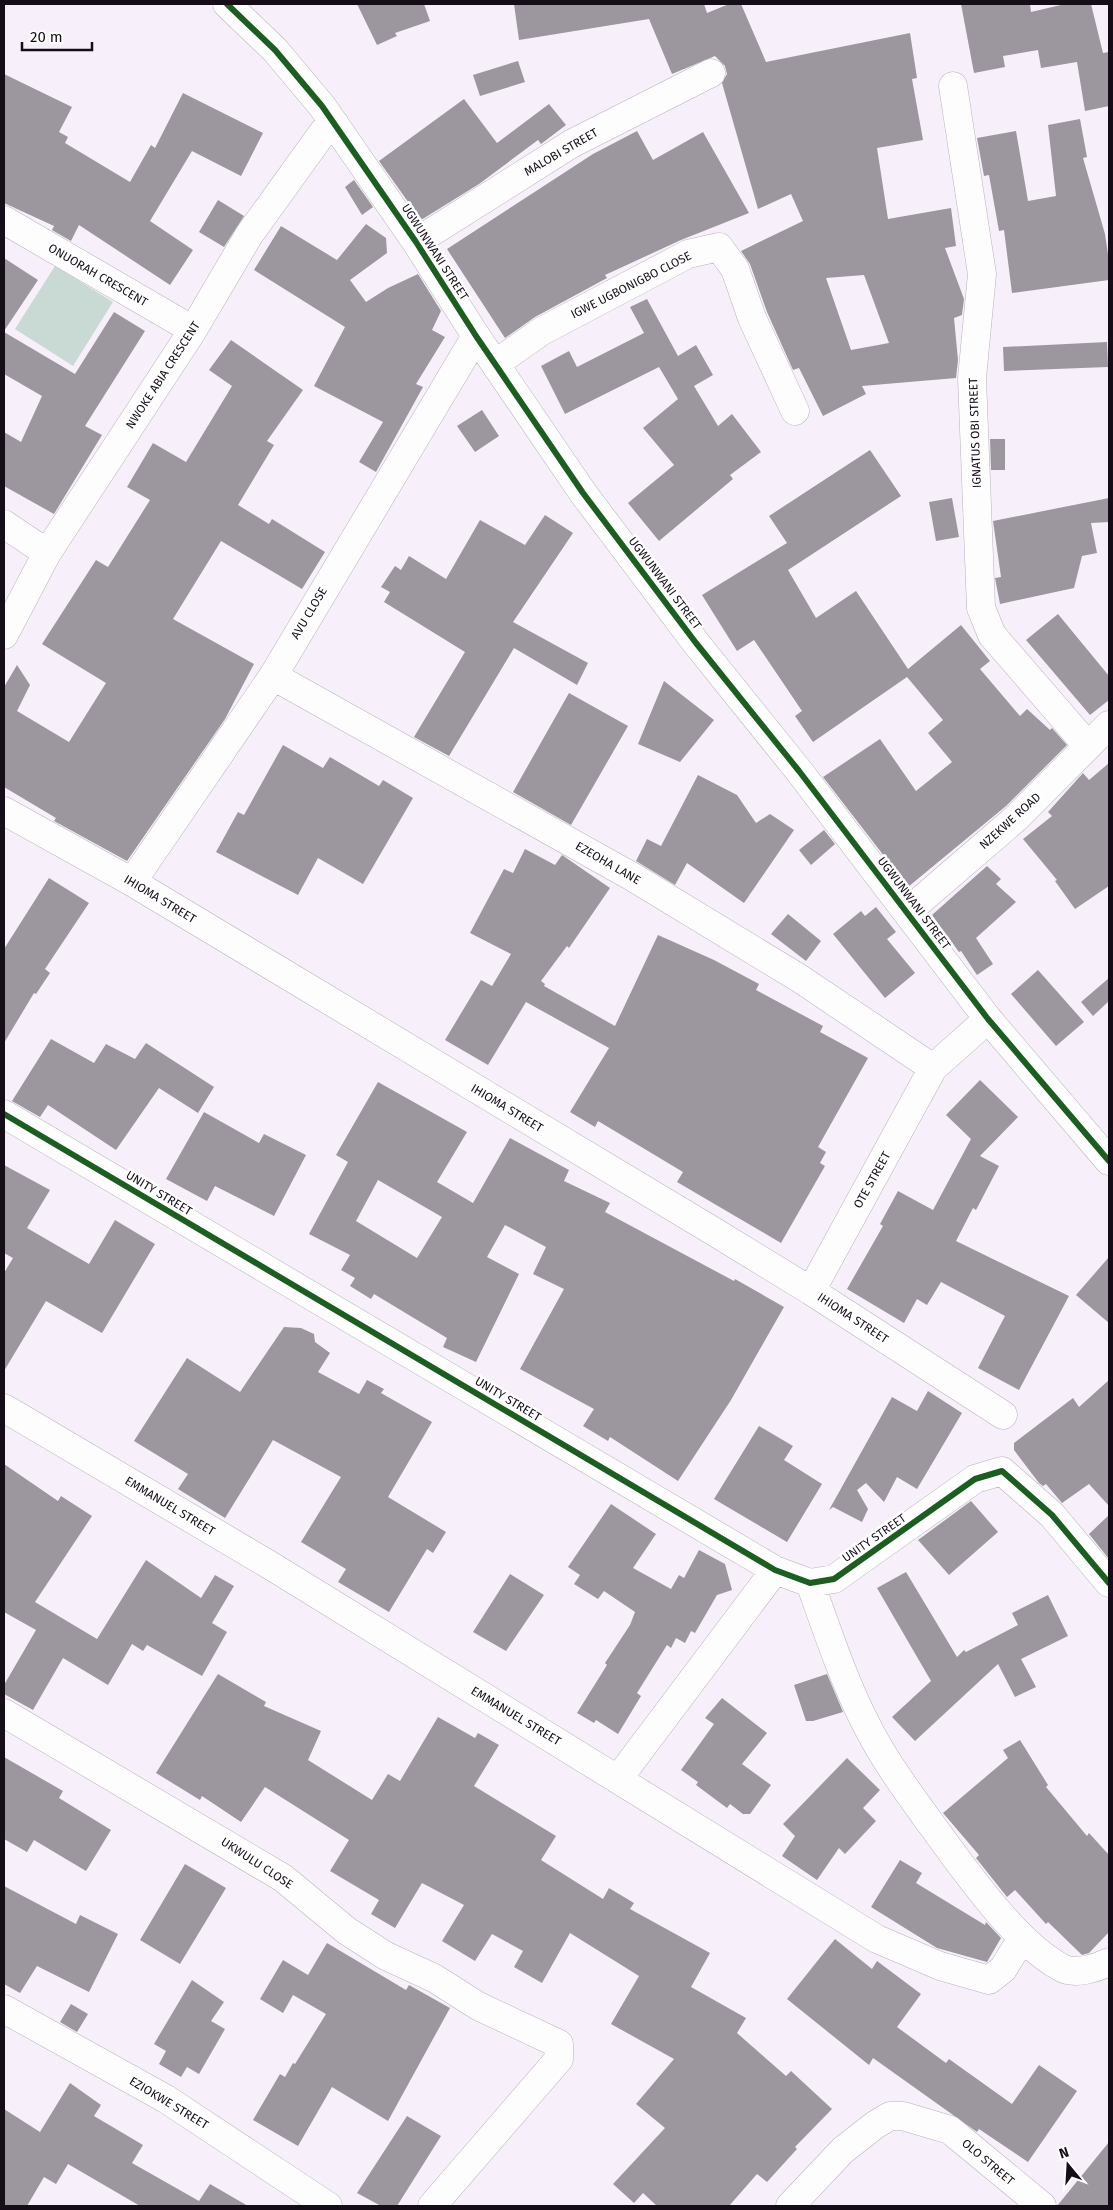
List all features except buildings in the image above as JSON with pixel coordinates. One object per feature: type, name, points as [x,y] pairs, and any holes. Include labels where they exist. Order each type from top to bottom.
[{"type":"street","name":"UGWUNWANI STREET","points":[[229,4],[298,75],[334,124],[416,242],[476,336],[583,493],[656,591],[907,912],[988,1019],[1109,1160]]},
{"type":"street","name":"MALOBI STREET","points":[[416,242],[571,144],[712,73]]},
{"type":"street","name":"IGNATUS OBI STREET","points":[[952,86],[982,274],[972,378],[981,608],[992,635],[1087,745]]},
{"type":"street","name":"NWOKE ABIA CRESCENT","points":[[4,635],[47,553],[193,330],[249,235],[324,132],[334,124]]},
{"type":"street","name":"ONUORAH CRESCENT","points":[[4,220],[193,330]]},
{"type":"street","name":"IGWE UGBONIGBO CLOSE","points":[[495,364],[542,331],[680,258],[697,251],[718,248],[735,269],[752,318],[795,411]]},
{"type":"street","name":"AVU CLOSE","points":[[132,882],[273,676],[476,336]]},
{"type":"street","points":[[4,524],[47,553]]},
{"type":"street","name":"EZEOHA LANE","points":[[273,676],[631,876],[799,978],[933,1068]]},
{"type":"street","name":"NZEKWE ROAD","points":[[907,912],[1015,819],[1109,725]]},
{"type":"street","name":"IHIOMA STREET","points":[[4,811],[132,882],[811,1291],[1003,1415]]},
{"type":"street","name":"OTE STREET","points":[[811,1291],[933,1068],[988,1019]]},
{"type":"street","name":"UNITY STREET","points":[[4,1114],[775,1570],[810,1583],[834,1580],[975,1480],[1002,1472],[1052,1515],[1109,1583]]},
{"type":"street","name":"EMMANUEL STREET","points":[[4,1408],[268,1564],[877,1939],[940,1966],[989,1980],[1003,1969],[1022,1938]]},
{"type":"street","points":[[618,1779],[775,1570]]},
{"type":"street","points":[[810,1583],[830,1641],[866,1724],[898,1779],[969,1875],[1022,1938],[1063,1969],[1084,1971],[1109,1963]]},
{"type":"street","name":"UKWULU CLOSE","points":[[4,1713],[283,1878],[347,1930],[386,1956],[434,1978],[478,2006],[559,2044],[558,2059],[432,2206]]},
{"type":"street","name":"EZIOKWE STREET","points":[[4,2010],[166,2099],[328,2206]]},
{"type":"street","name":"OLO STREET","points":[[790,2206],[843,2150],[890,2116],[903,2116],[950,2130],[1042,2206]]},
{"type":"shaded area","points":[[55,266],[113,302],[73,366],[15,329]]},
{"type":"cycle path","points":[[227,4],[275,50],[322,106],[416,242],[476,336],[583,493],[696,643],[799,771],[988,1019],[1109,1161]]},
{"type":"cycle path","points":[[4,1114],[775,1570],[810,1583],[834,1579],[975,1479],[1002,1471],[1052,1515],[1109,1583]]}]
